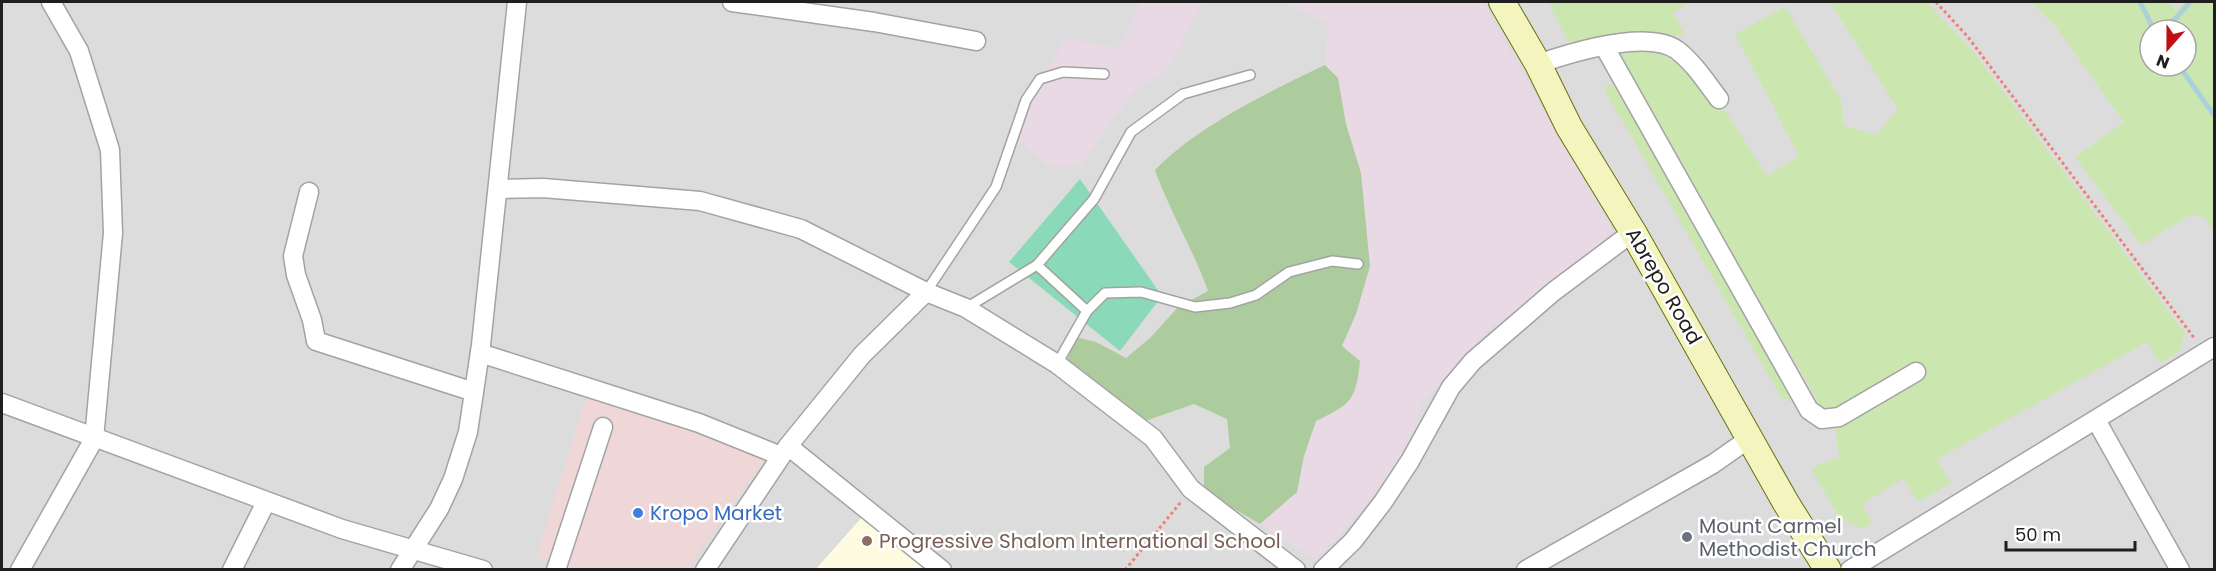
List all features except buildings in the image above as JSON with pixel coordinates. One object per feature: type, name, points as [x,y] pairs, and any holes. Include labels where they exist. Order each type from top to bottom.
[{"type":"main road","name":"Abrepo Road","points":[[1502,2],[1538,64],[1569,127],[1633,232],[1828,570]]},
{"type":"street","points":[[20,570],[94,439],[112,233],[110,150],[79,51],[51,2]]},
{"type":"street","points":[[400,570],[439,509],[453,479],[468,432],[480,353],[499,189],[517,2]]},
{"type":"street","points":[[732,2],[874,22],[976,41]]},
{"type":"street","points":[[1538,64],[1573,52],[1604,46],[1657,41],[1675,49],[1690,62],[1719,99]]},
{"type":"street","points":[[1604,46],[1809,410],[1822,419],[1839,417],[1916,372]]},
{"type":"street","points":[[499,189],[543,188],[700,201],[801,229],[926,292],[966,308],[1057,364],[1153,438],[1191,489],[1296,570]]},
{"type":"street","points":[[309,192],[293,256],[296,275],[312,320],[316,341],[474,393]]},
{"type":"street","points":[[1323,570],[1353,541],[1383,502],[1410,461],[1451,387],[1473,361],[1553,292],[1633,232]]},
{"type":"street","points":[[705,570],[784,451],[862,355],[926,292]]},
{"type":"street","points":[[1850,570],[2210,350]]},
{"type":"street","points":[[480,353],[784,451],[942,570]]},
{"type":"street","points":[[2,403],[342,529],[483,570]]},
{"type":"street","points":[[2096,420],[2180,570]]},
{"type":"street","points":[[556,570],[603,427]]},
{"type":"street","points":[[1526,570],[1713,464],[1750,438]]},
{"type":"street","points":[[232,570],[266,502]]},
{"type":"lane","points":[[926,292],[996,187],[1026,100],[1040,79],[1063,72],[1104,74]]},
{"type":"lane","points":[[966,308],[1037,265],[1094,199],[1131,132],[1183,94],[1250,75]]},
{"type":"lane","points":[[1057,364],[1087,311],[1105,293],[1141,292],[1195,307],[1230,303],[1256,295],[1289,272],[1332,261],[1359,264]]},
{"type":"lane","points":[[1037,265],[1087,311]]},
{"type":"path","points":[[1936,2],[1968,37],[2210,350]]},
{"type":"path","points":[[1125,570],[1191,489]]},
{"type":"shaded area","points":[[2,2],[2214,2],[2214,569],[2,569]]},
{"type":"shaded area","points":[[1141,2],[1202,2],[1167,70],[1133,92],[1081,165],[1049,166],[1015,138],[1041,81],[1065,38],[1119,48]]},
{"type":"shaded area","points":[[1285,2],[1482,2],[1612,230],[1585,264],[1488,330],[1424,401],[1403,454],[1361,511],[1316,560],[1260,524],[1297,492],[1304,456],[1316,421],[1347,405],[1342,346],[1356,314],[1370,266],[1338,78],[1325,65],[1328,24]]},
{"type":"shaded area","name":"Kropo Market","points":[[587,394],[767,455],[687,569],[562,569],[536,557]]},
{"type":"shaded area","name":"Progressive Shalom International School","points":[[862,517],[925,565],[921,570],[815,570]]},
{"type":"green space","points":[[1548,2],[1690,2],[1673,13],[1685,35],[1568,42]]},
{"type":"green space","points":[[1830,2],[1927,2],[1974,53],[2185,333],[2180,351],[2160,363],[2147,342],[1937,459],[1951,483],[1918,502],[1903,479],[1862,504],[1872,523],[1863,529],[1840,519],[1811,468],[1839,457],[1836,432],[1617,56],[1624,52],[1669,51],[1730,118],[1767,176],[1799,156],[1735,34],[1785,7],[1841,100],[1844,126],[1876,135],[1898,109]]},
{"type":"green space","points":[[2030,2],[2167,2],[2176,9],[2187,2],[2214,2],[2214,233],[2205,218],[2192,214],[2141,245],[2075,157],[2124,122],[2054,24]]},
{"type":"green space","points":[[1325,65],[1338,78],[1346,124],[1361,173],[1370,266],[1356,314],[1342,346],[1360,361],[1354,393],[1350,400],[1316,421],[1304,456],[1297,492],[1260,524],[1204,491],[1204,467],[1230,448],[1227,419],[1194,404],[1145,421],[1067,362],[1075,337],[1096,342],[1126,358],[1151,337],[1178,307],[1208,291],[1155,170],[1191,139],[1212,125],[1258,98]]},
{"type":"green space","points":[[1609,84],[1625,93],[1793,396],[1789,401],[1781,397],[1604,89]]},
{"type":"green space","points":[[1080,179],[1162,296],[1120,351],[1009,262]]},
{"type":"waterway","points":[[2140,2],[2148,18]]},
{"type":"waterway","points":[[2176,18],[2190,2]]},
{"type":"waterway","points":[[2188,78],[2214,115]]},
{"type":"place","name":"Kropo Market","points":[[638,513]]},
{"type":"place","name":"Mount Carmel Methodist Church","points":[[1687,537]]},
{"type":"place","name":"Progressive Shalom International School","points":[[867,541]]}]
